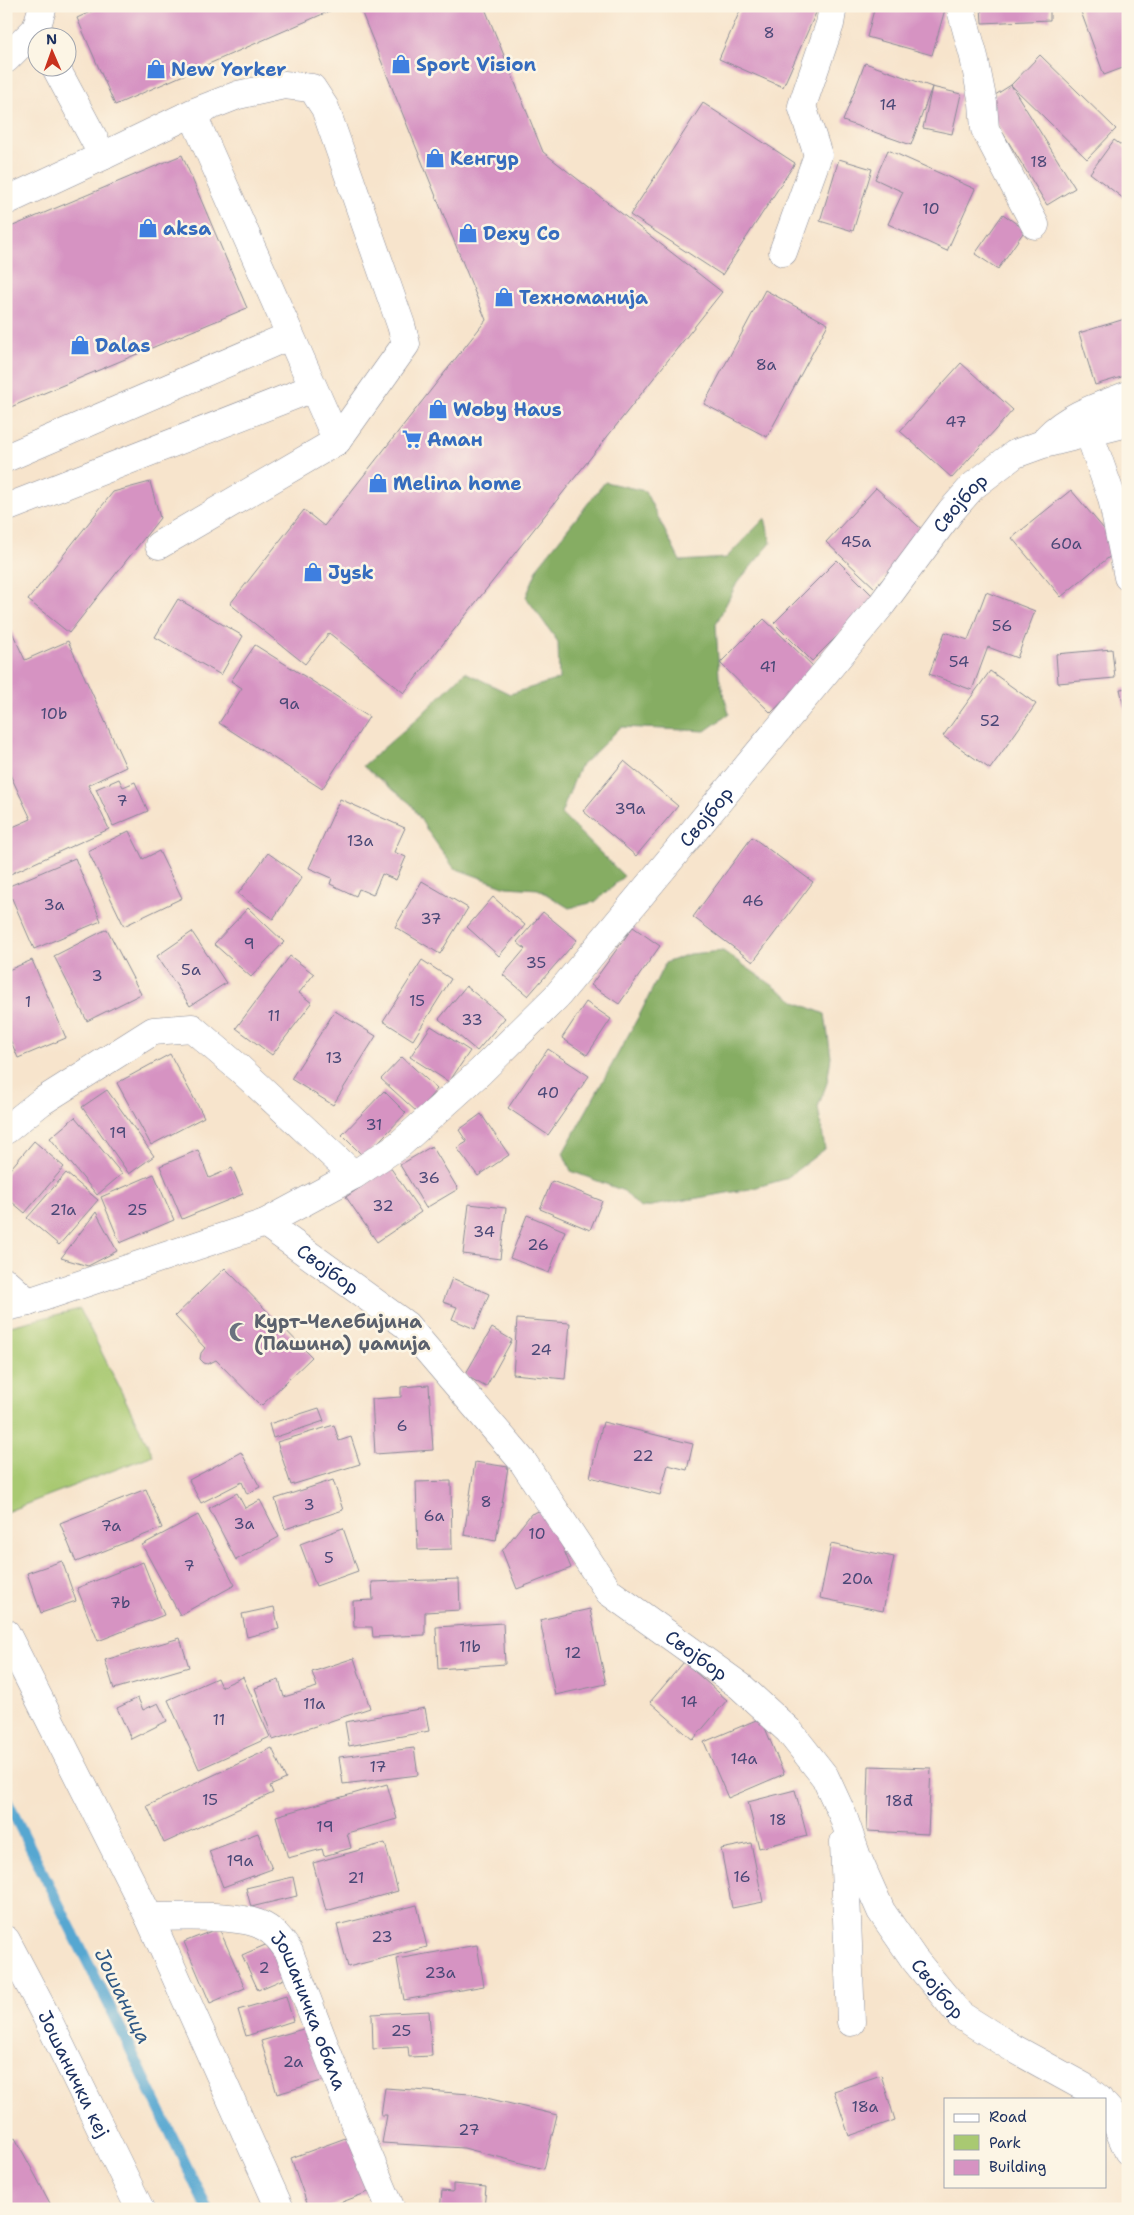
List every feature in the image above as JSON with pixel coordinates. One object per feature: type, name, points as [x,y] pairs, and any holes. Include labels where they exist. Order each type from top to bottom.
[{"type":"street","points":[[783,252],[818,155],[802,106],[830,24],[833,6]]},
{"type":"street","points":[[960,6],[974,56],[984,103],[985,129],[1035,225]]},
{"type":"street","points":[[6,59],[40,24]]},
{"type":"street","points":[[61,78],[103,156]]},
{"type":"street","points":[[6,201],[192,113],[238,95],[284,85],[312,88],[325,108],[406,344],[337,441],[159,545]]},
{"type":"street","points":[[192,113],[337,441]]},
{"type":"street","points":[[6,458],[289,336]]},
{"type":"street","points":[[6,508],[313,388]]},
{"type":"street","name":"Својбор","points":[[1040,445],[1058,426],[1087,410],[1128,395]]},
{"type":"street","name":"Својбор","points":[[6,1282],[17,1304],[266,1223],[354,1175],[399,1146],[480,1072],[557,996],[882,604],[951,511],[973,486],[998,465],[1015,454],[1040,445],[1128,423]]},
{"type":"street","points":[[1089,433],[1112,498],[1128,577]]},
{"type":"street","points":[[6,1130],[41,1102],[153,1031],[192,1028],[240,1069],[354,1175]]},
{"type":"street","name":"Својбор","points":[[266,1223],[406,1326],[523,1462],[609,1592],[740,1686],[789,1730],[825,1777],[843,1816],[857,1857],[881,1911],[914,1959],[960,2015],[1013,2048],[1084,2087],[1098,2098]]},
{"type":"street","points":[[6,1633],[148,1917],[280,2209]]},
{"type":"street","points":[[843,1816],[851,2022]]},
{"type":"street","name":"Јошаничка обала","points":[[148,1917],[236,1919],[263,1925],[278,1937],[289,1952],[352,2117],[391,2209]]},
{"type":"street","name":"Јошанички кеј","points":[[6,1940],[46,2016],[140,2209]]},
{"type":"street","points":[[1106,2107],[1112,2114],[1128,2150]]},
{"type":"green space","points":[[605,482],[645,491],[680,561],[726,558],[765,518],[771,543],[737,583],[716,624],[719,677],[729,714],[705,731],[621,727],[579,768],[561,814],[624,876],[595,902],[569,908],[538,889],[506,887],[454,868],[411,804],[363,766],[419,717],[465,672],[510,694],[559,679],[558,642],[526,597],[539,565]]},
{"type":"green space","points":[[723,951],[798,1003],[825,1014],[831,1057],[827,1083],[818,1107],[825,1149],[785,1179],[750,1189],[640,1208],[624,1191],[571,1171],[563,1153],[641,1012],[665,963],[689,954]]},
{"type":"green space","points":[[80,1309],[153,1455],[6,1512],[6,1327]]},
{"type":"building","points":[[103,6],[341,6],[115,105],[77,18]]},
{"type":"building","points":[[359,6],[484,6],[543,152],[722,292],[404,693],[329,633],[305,664],[230,604],[304,510],[324,526],[486,320]]},
{"type":"building","points":[[742,6],[819,6],[783,87],[719,59]]},
{"type":"building","points":[[875,6],[946,6],[932,55],[867,37]]},
{"type":"building","points":[[981,6],[1050,6],[1050,20],[982,23]]},
{"type":"building","points":[[1086,6],[1128,6],[1128,66],[1104,75],[1080,9]]},
{"type":"building","points":[[1040,55],[1116,129],[1087,159],[1011,85]]},
{"type":"building","points":[[865,63],[932,87],[911,145],[843,121]]},
{"type":"building","points":[[1011,85],[1075,188],[1047,205],[984,102]]},
{"type":"building","points":[[932,87],[961,94],[952,134],[923,128]]},
{"type":"building","points":[[703,103],[795,163],[722,275],[630,215]]},
{"type":"building","points":[[1114,140],[1128,150],[1128,202],[1090,173]]},
{"type":"building","points":[[888,150],[975,189],[947,251],[888,224],[903,192],[875,179]]},
{"type":"building","points":[[182,155],[247,308],[6,409],[6,229]]},
{"type":"building","points":[[839,159],[872,169],[853,231],[820,221]]},
{"type":"building","points":[[1003,214],[1025,230],[998,269],[975,254]]},
{"type":"building","points":[[765,290],[828,324],[767,437],[704,404]]},
{"type":"building","points":[[1128,318],[1128,375],[1095,385],[1079,333]]},
{"type":"building","points":[[961,363],[1013,410],[952,478],[900,431]]},
{"type":"building","points":[[150,482],[160,518],[69,633],[28,600],[113,492]]},
{"type":"building","points":[[876,488],[926,533],[875,588],[826,542]]},
{"type":"building","points":[[1071,490],[1120,548],[1061,597],[1012,538]]},
{"type":"building","points":[[837,560],[875,598],[812,661],[774,623]]},
{"type":"building","points":[[986,592],[1035,611],[1017,658],[988,647],[972,690],[929,674],[945,632],[968,640]]},
{"type":"building","points":[[178,599],[243,636],[221,675],[155,637]]},
{"type":"building","points":[[6,619],[25,660],[68,641],[126,767],[88,785],[109,829],[6,876],[6,830],[31,819],[6,766]]},
{"type":"building","points":[[764,619],[815,668],[771,713],[720,663]]},
{"type":"building","points":[[255,645],[369,717],[322,789],[219,723],[242,688],[231,681]]},
{"type":"building","points":[[1112,649],[1115,678],[1058,683],[1056,654]]},
{"type":"building","points":[[990,671],[1036,704],[990,769],[943,736]]},
{"type":"building","points":[[1128,688],[1128,720],[1127,720],[1120,689]]},
{"type":"building","points":[[624,761],[678,806],[636,856],[583,811]]},
{"type":"building","points":[[119,779],[123,787],[135,782],[148,811],[113,826],[96,789]]},
{"type":"building","points":[[340,799],[405,828],[394,852],[406,857],[396,880],[382,874],[373,895],[359,889],[356,896],[330,884],[332,878],[309,868]]},
{"type":"building","points":[[129,831],[143,859],[159,851],[182,898],[124,926],[88,851]]},
{"type":"building","points":[[752,837],[813,882],[753,962],[693,917]]},
{"type":"building","points":[[268,853],[302,877],[273,919],[238,894]]},
{"type":"building","points":[[75,858],[101,921],[34,949],[7,887]]},
{"type":"building","points":[[422,881],[468,908],[440,954],[395,927]]},
{"type":"building","points":[[493,897],[525,925],[499,956],[467,927]]},
{"type":"building","points":[[248,908],[284,942],[251,977],[214,944]]},
{"type":"building","points":[[543,912],[577,940],[528,996],[503,975],[525,949],[517,942]]},
{"type":"building","points":[[633,927],[660,946],[619,1004],[591,985]]},
{"type":"building","points":[[107,929],[141,994],[87,1021],[54,956]]},
{"type":"building","points":[[192,932],[226,983],[190,1006],[157,956]]},
{"type":"building","points":[[290,956],[314,974],[299,993],[312,1003],[272,1055],[236,1028]]},
{"type":"building","points":[[32,960],[66,1038],[18,1058],[6,1030],[6,971]]},
{"type":"building","points":[[422,960],[451,979],[413,1040],[383,1021]]},
{"type":"building","points":[[466,986],[505,1018],[477,1051],[439,1019]]},
{"type":"building","points":[[586,1002],[611,1019],[587,1055],[562,1038]]},
{"type":"building","points":[[335,1011],[376,1036],[333,1105],[291,1079]]},
{"type":"building","points":[[431,1026],[470,1051],[449,1082],[410,1057]]},
{"type":"building","points":[[548,1049],[589,1076],[548,1135],[508,1108]]},
{"type":"building","points":[[170,1054],[204,1117],[151,1145],[117,1083]]},
{"type":"building","points":[[402,1057],[437,1089],[417,1112],[381,1079]]},
{"type":"building","points":[[107,1090],[154,1156],[129,1174],[82,1107]]},
{"type":"building","points":[[384,1091],[406,1113],[364,1157],[342,1135]]},
{"type":"building","points":[[481,1114],[509,1155],[478,1176],[457,1148],[467,1142],[459,1130]]},
{"type":"building","points":[[75,1117],[122,1174],[97,1195],[50,1138]]},
{"type":"building","points":[[34,1141],[64,1167],[25,1213],[6,1197],[6,1174]]},
{"type":"building","points":[[432,1146],[458,1189],[426,1208],[400,1165]]},
{"type":"building","points":[[198,1150],[209,1178],[232,1168],[243,1194],[182,1219],[160,1166]]},
{"type":"building","points":[[390,1167],[421,1212],[377,1242],[346,1197]]},
{"type":"building","points":[[66,1173],[98,1200],[59,1245],[27,1218]]},
{"type":"building","points":[[154,1174],[174,1220],[120,1243],[101,1197]]},
{"type":"building","points":[[552,1181],[602,1201],[590,1230],[540,1209]]},
{"type":"building","points":[[469,1204],[506,1208],[500,1259],[463,1254]]},
{"type":"building","points":[[96,1212],[117,1251],[88,1266],[61,1258]]},
{"type":"building","points":[[527,1215],[565,1231],[549,1273],[510,1258]]},
{"type":"building","name":"Курт-Челебијина (Пашина) џамија","points":[[225,1268],[312,1357],[261,1406],[216,1360],[208,1364],[200,1359],[201,1353],[205,1348],[175,1316]]},
{"type":"building","points":[[452,1278],[489,1294],[475,1329],[452,1319],[457,1307],[443,1302]]},
{"type":"building","points":[[517,1319],[570,1323],[565,1379],[513,1374]]},
{"type":"building","points":[[492,1328],[512,1340],[486,1387],[465,1375]]},
{"type":"building","points":[[429,1385],[433,1450],[375,1454],[372,1399],[401,1397],[401,1387]]},
{"type":"building","points":[[319,1408],[324,1421],[273,1438],[269,1424]]},
{"type":"building","points":[[603,1422],[693,1444],[687,1470],[668,1465],[660,1495],[590,1477]]},
{"type":"building","points":[[334,1425],[339,1441],[351,1437],[360,1464],[291,1485],[277,1442]]},
{"type":"building","points":[[241,1452],[260,1487],[247,1494],[242,1482],[201,1503],[189,1480]]},
{"type":"building","points":[[475,1462],[508,1467],[496,1541],[464,1535]]},
{"type":"building","points":[[333,1480],[343,1510],[285,1529],[275,1499]]},
{"type":"building","points":[[451,1481],[452,1549],[418,1550],[416,1482]]},
{"type":"building","points":[[146,1489],[162,1528],[76,1562],[60,1523]]},
{"type":"building","points":[[237,1493],[245,1508],[260,1500],[279,1537],[236,1560],[209,1508]]},
{"type":"building","points":[[547,1508],[571,1568],[517,1589],[502,1551],[531,1514]]},
{"type":"building","points":[[198,1515],[235,1585],[180,1615],[142,1545]]},
{"type":"building","points":[[343,1528],[358,1571],[316,1586],[300,1544]]},
{"type":"building","points":[[831,1544],[894,1557],[883,1611],[820,1598]]},
{"type":"building","points":[[62,1561],[76,1601],[41,1613],[27,1573]]},
{"type":"building","points":[[143,1562],[164,1615],[98,1641],[77,1588]]},
{"type":"building","points":[[459,1579],[460,1610],[425,1612],[425,1635],[373,1637],[372,1627],[354,1627],[353,1601],[373,1600],[372,1582]]},
{"type":"building","points":[[274,1607],[279,1629],[247,1637],[242,1614]]},
{"type":"building","points":[[590,1609],[606,1684],[555,1695],[540,1620]]},
{"type":"building","points":[[503,1623],[505,1664],[438,1669],[436,1627]]},
{"type":"building","points":[[180,1638],[189,1667],[114,1689],[105,1660]]},
{"type":"building","points":[[354,1658],[370,1708],[273,1740],[255,1688],[279,1680],[284,1697],[317,1687],[312,1672]]},
{"type":"building","points":[[684,1662],[727,1700],[693,1740],[650,1702]]},
{"type":"building","points":[[243,1677],[270,1737],[199,1769],[168,1700],[217,1678],[221,1687]]},
{"type":"building","points":[[138,1698],[143,1710],[158,1703],[167,1721],[131,1739],[117,1708]]},
{"type":"building","points":[[425,1708],[429,1731],[349,1746],[345,1722]]},
{"type":"building","points":[[761,1718],[784,1774],[728,1798],[704,1742]]},
{"type":"building","points":[[272,1748],[286,1779],[270,1786],[273,1793],[164,1843],[147,1806]]},
{"type":"building","points":[[414,1748],[418,1775],[343,1784],[339,1757]]},
{"type":"building","points":[[869,1766],[931,1768],[928,1834],[867,1831]]},
{"type":"building","points":[[387,1784],[397,1819],[347,1833],[351,1848],[324,1856],[322,1849],[288,1858],[276,1816]]},
{"type":"building","points":[[795,1790],[807,1836],[759,1848],[748,1802]]},
{"type":"building","points":[[258,1833],[272,1869],[223,1887],[209,1851]]},
{"type":"building","points":[[385,1843],[398,1891],[326,1911],[313,1863]]},
{"type":"building","points":[[751,1843],[763,1902],[732,1908],[721,1849]]},
{"type":"building","points":[[293,1877],[297,1896],[251,1907],[246,1888]]},
{"type":"building","points":[[417,1905],[427,1947],[348,1967],[337,1925]]},
{"type":"building","points":[[219,1928],[245,1988],[210,2003],[184,1942]]},
{"type":"building","points":[[270,1943],[286,1978],[258,1990],[242,1955]]},
{"type":"building","points":[[477,1945],[484,1986],[404,2000],[397,1959]]},
{"type":"building","points":[[286,1996],[293,2021],[246,2036],[238,2010]]},
{"type":"building","points":[[429,2011],[432,2056],[409,2057],[408,2047],[373,2049],[372,2014]]},
{"type":"building","points":[[310,2027],[325,2080],[277,2094],[261,2041]]},
{"type":"building","points":[[881,2075],[895,2120],[849,2136],[834,2091]]},
{"type":"building","points":[[385,2088],[470,2094],[557,2115],[544,2169],[464,2148],[382,2143],[387,2115],[381,2115]]},
{"type":"building","points":[[351,2136],[371,2191],[324,2209],[309,2209],[291,2158]]},
{"type":"building","points":[[15,2138],[53,2209],[6,2209],[6,2143]]},
{"type":"building","points":[[453,2184],[486,2187],[484,2209],[440,2209],[442,2191],[453,2192]]},
{"type":"waterway","name":"Јошаница","points":[[6,1799],[114,2015],[207,2209]]},
{"type":"place","name":"Sport Vision","points":[[401,64]]},
{"type":"place","name":"New Yorker","points":[[156,69]]},
{"type":"place","name":"Кенгур","points":[[435,158]]},
{"type":"place","name":"aksa","points":[[148,228]]},
{"type":"place","name":"Dexy Co","points":[[468,233]]},
{"type":"place","name":"Техноманија","points":[[504,297]]},
{"type":"place","name":"Dalas","points":[[80,345]]},
{"type":"place","name":"Woby Haus","points":[[438,409]]},
{"type":"place","name":"Аман","points":[[412,439]]},
{"type":"place","name":"Melina home","points":[[378,483]]},
{"type":"place","name":"Jysk","points":[[313,572]]},
{"type":"place","name":"Курт-Челебијина (Пашина) џамија","points":[[239,1332]]}]
